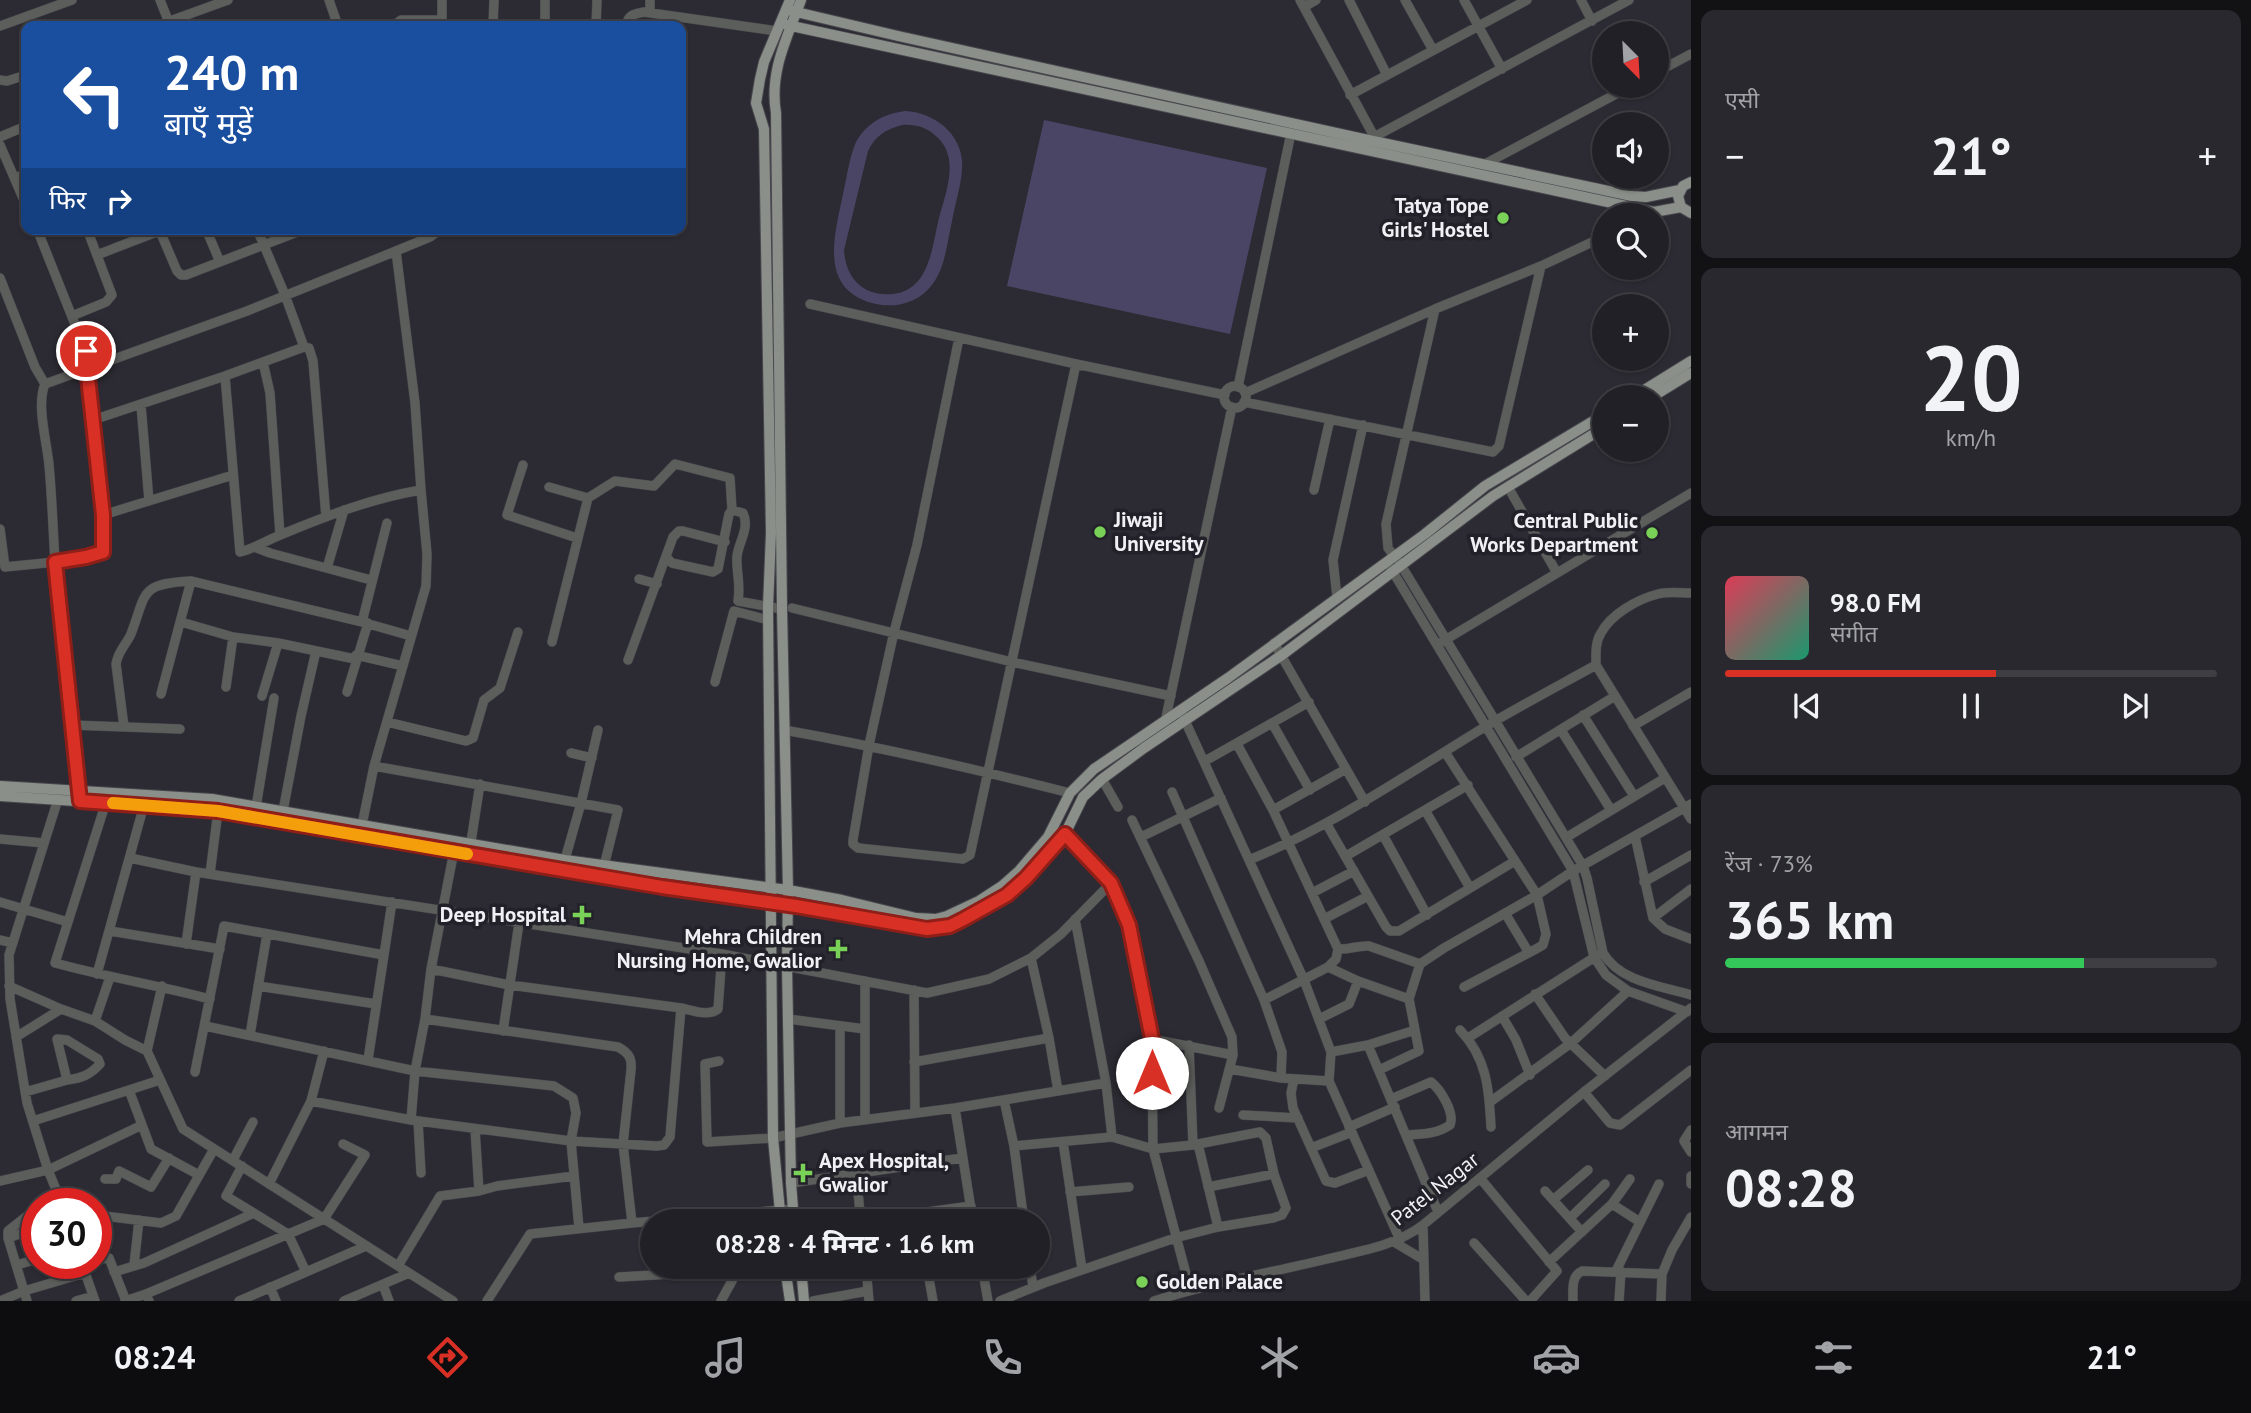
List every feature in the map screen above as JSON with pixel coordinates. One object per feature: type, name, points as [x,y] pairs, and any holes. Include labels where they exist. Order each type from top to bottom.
[{"type":"main road","points":[[779,1209],[773,1138],[768,620],[771,533],[764,130],[757,103],[764,62],[791,7],[801,0]]},
{"type":"main road","points":[[791,7],[898,36],[1632,195],[1649,197],[1679,190],[1691,182]]},
{"type":"main road","points":[[783,27],[1291,133],[1605,203]]},
{"type":"main road","points":[[783,27],[773,83],[776,113],[787,609],[784,730],[792,1209]]},
{"type":"main road","points":[[1679,190],[1678,196],[1686,211]]},
{"type":"main road","points":[[1649,197],[1649,203]]},
{"type":"main road","points":[[1653,385],[1691,362]]},
{"type":"main road","points":[[1669,387],[1691,373]]},
{"type":"main road","points":[[563,865],[604,866],[788,890],[916,918],[960,916],[1019,872],[1048,837],[1069,793],[1094,769],[1165,722],[1183,716],[1282,655],[1485,486],[1592,422]]},
{"type":"main road","points":[[0,786],[106,802],[218,811],[361,830],[563,865],[681,890],[772,902],[915,928],[936,929],[1007,895],[1065,834],[1083,797],[1102,779],[1275,643],[1337,597],[1394,564],[1507,487],[1592,435]]},
{"type":"main road","points":[[0,796],[58,799],[80,796],[178,796],[283,811],[454,851],[470,849]]},
{"type":"main road","points":[[1060,815],[1071,821]]},
{"type":"main road","points":[[681,890],[684,877]]},
{"type":"main road","points":[[789,1279],[790,1301]]},
{"type":"main road","points":[[802,1279],[804,1301]]},
{"type":"street","points":[[0,26],[72,0]]},
{"type":"street","points":[[160,0],[168,21]]},
{"type":"street","points":[[176,21],[228,0]]},
{"type":"street","points":[[329,0],[336,21]]},
{"type":"street","points":[[442,0],[442,21]]},
{"type":"street","points":[[493,21],[494,0]]},
{"type":"street","points":[[545,0],[545,21]]},
{"type":"street","points":[[596,21],[597,0]]},
{"type":"street","points":[[650,0],[650,13]]},
{"type":"street","points":[[1316,0],[1302,3],[1375,140],[1629,0]]},
{"type":"street","points":[[1349,0],[1387,75]]},
{"type":"street","points":[[1405,0],[1433,50]]},
{"type":"street","points":[[1464,0],[1502,69]]},
{"type":"street","points":[[1581,0],[1592,21]]},
{"type":"street","points":[[1350,95],[1520,2]]},
{"type":"street","points":[[626,21],[633,14],[650,13],[783,27]]},
{"type":"street","points":[[396,21],[415,21]]},
{"type":"street","points":[[1670,65],[1691,54]]},
{"type":"street","points":[[0,80],[7,81],[21,77]]},
{"type":"street","points":[[1485,164],[1609,98]]},
{"type":"street","points":[[0,137],[21,128]]},
{"type":"street","points":[[1291,133],[1243,394],[1239,407],[1232,407],[1226,402],[1228,389],[1243,394],[1330,419],[1487,452],[1497,450],[1541,266]]},
{"type":"street","points":[[0,145],[21,193]]},
{"type":"street","points":[[15,178],[21,176]]},
{"type":"street","points":[[0,529],[5,567],[55,562],[103,552],[103,515],[90,367],[39,235]]},
{"type":"street","points":[[72,316],[106,302],[112,295],[89,235]]},
{"type":"street","points":[[97,255],[147,235]]},
{"type":"street","points":[[161,235],[173,265],[181,275],[291,235]]},
{"type":"street","points":[[209,235],[220,262]]},
{"type":"street","points":[[259,235],[304,347]]},
{"type":"street","points":[[80,796],[55,562],[42,406],[45,384],[285,295],[432,235]]},
{"type":"street","points":[[1243,394],[1592,242]]},
{"type":"street","points":[[361,830],[374,766],[426,586],[427,554],[415,403],[396,251]]},
{"type":"street","points":[[0,278],[35,367],[45,384]]},
{"type":"street","points":[[810,303],[1225,395]]},
{"type":"street","points":[[1435,309],[1386,524],[1388,548],[1436,646],[1573,871],[1606,975],[1628,991],[1689,1010]]},
{"type":"street","points":[[959,338],[917,545],[869,745],[853,840],[853,844],[858,848],[963,859],[968,857],[971,851],[1076,364]]},
{"type":"street","points":[[93,421],[304,347],[309,348],[313,361],[326,517]]},
{"type":"street","points":[[263,362],[270,393],[281,534]]},
{"type":"street","points":[[225,376],[240,552],[257,548],[281,534],[388,495],[421,491]]},
{"type":"street","points":[[141,405],[149,500]]},
{"type":"street","points":[[1165,722],[1232,407]]},
{"type":"street","points":[[1314,490],[1330,419]]},
{"type":"street","points":[[1337,597],[1333,560],[1363,425]]},
{"type":"street","points":[[552,642],[588,498],[615,481],[654,486],[675,464],[730,478],[732,510],[718,569],[713,572],[672,563],[667,558]]},
{"type":"street","points":[[523,465],[507,515],[577,538]]},
{"type":"street","points":[[103,515],[233,475]]},
{"type":"street","points":[[549,487],[588,498]]},
{"type":"street","points":[[1507,487],[1557,573]]},
{"type":"street","points":[[1436,646],[1691,493]]},
{"type":"street","points":[[327,568],[344,510]]},
{"type":"street","points":[[715,682],[740,586],[737,556],[746,522],[743,513],[732,510]]},
{"type":"street","points":[[347,692],[365,622],[371,580],[387,523]]},
{"type":"street","points":[[628,660],[673,537],[679,531],[725,542]]},
{"type":"street","points":[[257,548],[371,580]]},
{"type":"street","points":[[1394,564],[1496,721],[1583,866],[1598,955],[1626,975],[1691,995]]},
{"type":"street","points":[[639,579],[657,584]]},
{"type":"street","points":[[124,727],[116,664],[121,648],[131,634],[144,596],[159,585],[191,582],[365,622],[411,636]]},
{"type":"street","points":[[161,694],[191,582]]},
{"type":"street","points":[[1691,593],[1660,593],[1623,611],[1606,625],[1599,635],[1596,650],[1596,665],[1665,778],[1687,806],[1691,819]]},
{"type":"street","points":[[738,601],[894,632],[1012,662],[1171,696]]},
{"type":"street","points":[[734,611],[768,620]]},
{"type":"street","points":[[181,622],[233,637],[403,666]]},
{"type":"street","points":[[387,722],[466,741],[472,738],[484,700],[500,688],[518,632]]},
{"type":"street","points":[[226,687],[233,637]]},
{"type":"street","points":[[262,696],[278,643]]},
{"type":"street","points":[[1275,643],[1365,802]]},
{"type":"street","points":[[283,811],[316,651]]},
{"type":"street","points":[[1248,860],[1288,844],[1365,802],[1485,727],[1596,665]]},
{"type":"street","points":[[1633,726],[1691,692]]},
{"type":"street","points":[[1517,757],[1615,696]]},
{"type":"street","points":[[257,807],[274,698]]},
{"type":"street","points":[[1205,761],[1309,702]]},
{"type":"street","points":[[1583,715],[1634,796]]},
{"type":"street","points":[[1183,716],[1320,1019],[1331,1052],[1329,1081],[1397,1241],[1424,1260]]},
{"type":"street","points":[[1272,723],[1310,790]]},
{"type":"street","points":[[72,725],[180,729]]},
{"type":"street","points":[[563,865],[598,730]]},
{"type":"street","points":[[784,730],[869,745],[1069,793]]},
{"type":"street","points":[[1561,730],[1611,810]]},
{"type":"street","points":[[1237,744],[1273,810],[1338,949],[1336,959],[1328,967],[1264,1000]]},
{"type":"street","points":[[1445,752],[1537,895],[1546,934],[1543,945],[1464,987]]},
{"type":"street","points":[[571,753],[592,758]]},
{"type":"street","points":[[374,766],[618,810],[604,866]]},
{"type":"street","points":[[1273,810],[1346,769]]},
{"type":"street","points":[[1567,837],[1665,778]]},
{"type":"street","points":[[1102,779],[1118,807]]},
{"type":"street","points":[[470,849],[481,784]]},
{"type":"street","points":[[1346,856],[1468,785]]},
{"type":"street","points":[[1171,792],[1264,1000],[1282,1052],[1281,1078]]},
{"type":"street","points":[[1140,837],[1221,798]]},
{"type":"street","points":[[56,1188],[33,1121],[16,1037],[5,1000],[9,986],[9,955],[58,799]]},
{"type":"street","points":[[106,802],[55,963],[209,999]]},
{"type":"street","points":[[97,974],[144,805]]},
{"type":"street","points":[[1378,1070],[1419,1051],[1409,999],[1420,964],[1573,871],[1687,806]]},
{"type":"street","points":[[1425,810],[1470,888]]},
{"type":"street","points":[[210,874],[218,811]]},
{"type":"street","points":[[1132,820],[1199,961],[1231,1037],[1233,1055],[1219,1108]]},
{"type":"street","points":[[1326,823],[1390,930],[1399,931],[1515,861]]},
{"type":"street","points":[[1065,834],[1111,883],[1129,925],[1152,1039],[1153,1149],[1190,1289]]},
{"type":"street","points":[[1383,835],[1427,915]]},
{"type":"street","points":[[1635,836],[1653,918],[1665,929],[1691,939]]},
{"type":"street","points":[[0,839],[44,843]]},
{"type":"street","points":[[421,1174],[414,1121],[415,1071],[454,851]]},
{"type":"street","points":[[1644,883],[1691,855]]},
{"type":"street","points":[[130,858],[196,872],[722,954],[927,993],[989,979],[1031,958],[1061,934],[1111,883]]},
{"type":"street","points":[[1312,893],[1354,871]]},
{"type":"street","points":[[186,944],[196,872]]},
{"type":"street","points":[[1653,918],[1691,889]]},
{"type":"street","points":[[1325,919],[1368,896]]},
{"type":"street","points":[[0,902],[68,922]]},
{"type":"street","points":[[368,1060],[392,902]]},
{"type":"street","points":[[1505,913],[1529,953]]},
{"type":"street","points":[[1075,919],[1107,1083],[1112,1137]]},
{"type":"street","points":[[503,1031],[519,923]]},
{"type":"street","points":[[195,1072],[224,926],[384,955]]},
{"type":"street","points":[[110,931],[220,949]]},
{"type":"street","points":[[250,1035],[267,934]]},
{"type":"street","points":[[0,940],[13,943]]},
{"type":"street","points":[[1338,949],[1350,950],[1363,945],[1369,946],[1420,964]]},
{"type":"street","points":[[431,969],[510,985],[714,1013],[718,1009],[722,954]]},
{"type":"street","points":[[1468,1038],[1598,955]]},
{"type":"street","points":[[1031,958],[1058,1091]]},
{"type":"street","points":[[1328,967],[1409,999]]},
{"type":"street","points":[[95,1021],[110,977]]},
{"type":"street","points":[[865,981],[865,1120]]},
{"type":"street","points":[[1320,1019],[1349,1004],[1358,981]]},
{"type":"street","points":[[9,986],[95,1021],[147,1051]]},
{"type":"street","points":[[162,986],[147,1051],[183,1129],[449,1300]]},
{"type":"street","points":[[258,986],[376,1004]]},
{"type":"street","points":[[914,990],[915,1113]]},
{"type":"street","points":[[1490,1102],[1571,1044],[1628,991]]},
{"type":"street","points":[[1535,994],[1571,1044],[1605,1076]]},
{"type":"street","points":[[311,1101],[414,1121],[571,1141],[664,1145],[670,1137],[681,1008]]},
{"type":"street","points":[[16,1037],[61,1009]]},
{"type":"street","name":"Patel Nagar","points":[[1154,1301],[1190,1289],[1267,1274],[1397,1241],[1423,1224],[1689,1010]]},
{"type":"street","points":[[1502,1016],[1516,1040],[1530,1075]]},
{"type":"street","points":[[425,1019],[618,1047],[628,1052],[632,1061],[624,1144],[632,1223]]},
{"type":"street","points":[[788,1019],[865,1030]]},
{"type":"street","points":[[205,1026],[415,1071],[554,1086],[573,1098],[576,1113],[571,1141],[579,1228]]},
{"type":"street","points":[[840,1026],[840,1124]]},
{"type":"street","points":[[1331,1052],[1368,1045],[1415,1030]]},
{"type":"street","points":[[1460,1030],[1481,1059],[1490,1102],[1491,1127]]},
{"type":"street","points":[[914,1062],[1049,1038]]},
{"type":"street","points":[[25,1091],[82,1078],[92,1073],[100,1064],[98,1059],[67,1040],[57,1039],[67,1080]]},
{"type":"street","points":[[1152,1039],[1233,1055]]},
{"type":"street","points":[[1189,1045],[1196,1144],[1217,1227]]},
{"type":"street","points":[[1368,1045],[1438,1212]]},
{"type":"street","points":[[269,1184],[311,1101],[324,1051]]},
{"type":"street","points":[[719,1061],[705,1063],[707,1142],[773,1138],[840,1124],[1107,1083]]},
{"type":"street","points":[[1230,1069],[1281,1078],[1329,1081]]},
{"type":"street","points":[[1584,1092],[1610,1123],[1620,1125],[1691,1070]]},
{"type":"street","points":[[1294,1079],[1292,1101],[1326,1181],[1329,1183],[1369,1170]]},
{"type":"street","points":[[33,1121],[160,1080]]},
{"type":"street","points":[[1311,1148],[1351,1130],[1431,1082],[1439,1090],[1452,1116],[1450,1125],[1432,1134],[1407,1135]]},
{"type":"street","points":[[130,1090],[151,1149],[198,1175]]},
{"type":"street","points":[[1004,1100],[1014,1146],[1022,1209]]},
{"type":"street","points":[[955,1108],[971,1209]]},
{"type":"street","points":[[1243,1115],[1298,1118]]},
{"type":"street","points":[[233,1160],[253,1122]]},
{"type":"street","points":[[0,1181],[48,1170],[142,1125]]},
{"type":"street","points":[[475,1129],[479,1191]]},
{"type":"street","points":[[1691,1130],[1684,1141],[1691,1152]]},
{"type":"street","points":[[1000,1301],[1082,1269],[1175,1238],[1217,1227],[1273,1218],[1285,1212],[1266,1138],[1260,1132],[1153,1149],[1112,1137],[1014,1146]]},
{"type":"street","points":[[1063,1142],[1082,1269]]},
{"type":"street","points":[[112,1266],[125,1301],[147,1297],[324,1219],[365,1156],[343,1144]]},
{"type":"street","points":[[112,1217],[161,1223],[176,1216],[214,1149]]},
{"type":"street","points":[[105,1179],[116,1179],[119,1171],[151,1187],[169,1158]]},
{"type":"street","points":[[791,1183],[962,1158]]},
{"type":"street","points":[[242,1166],[226,1196],[288,1234],[306,1272]]},
{"type":"street","points":[[1553,1200],[1588,1170]]},
{"type":"street","points":[[856,1173],[860,1209]]},
{"type":"street","points":[[1208,1187],[1274,1174]]},
{"type":"street","points":[[398,1266],[440,1196],[575,1176]]},
{"type":"street","points":[[1691,1177],[1691,1184]]},
{"type":"street","points":[[1480,1178],[1555,1268],[1556,1273],[1526,1299],[1513,1301]]},
{"type":"street","points":[[1549,1262],[1612,1204],[1630,1179]]},
{"type":"street","points":[[1570,1218],[1605,1184]]},
{"type":"street","points":[[1619,1301],[1618,1271],[1659,1184]]},
{"type":"street","points":[[1070,1192],[1129,1187]]},
{"type":"street","points":[[1545,1191],[1582,1232]]},
{"type":"street","points":[[1612,1204],[1640,1222]]},
{"type":"street","points":[[958,1209],[971,1206]]},
{"type":"street","points":[[114,1272],[215,1232],[254,1213]]},
{"type":"street","points":[[1661,1301],[1662,1274],[1691,1217]]},
{"type":"street","points":[[21,1219],[8,1231],[8,1238],[26,1296]]},
{"type":"street","points":[[134,1265],[139,1220]]},
{"type":"street","points":[[487,1301],[530,1234],[640,1223]]},
{"type":"street","points":[[1423,1224],[1426,1301]]},
{"type":"street","points":[[8,1238],[21,1234]]},
{"type":"street","points":[[1474,1243],[1526,1299]]},
{"type":"street","points":[[239,1301],[366,1246]]},
{"type":"street","points":[[17,1265],[21,1264]]},
{"type":"street","points":[[1573,1301],[1573,1285],[1577,1273],[1582,1270],[1662,1274]]},
{"type":"street","points":[[345,1301],[409,1273]]},
{"type":"street","points":[[619,1277],[640,1276]]},
{"type":"street","points":[[0,1301],[26,1296],[60,1279]]},
{"type":"street","points":[[76,1301],[94,1298],[88,1279]]},
{"type":"street","points":[[720,1301],[733,1279]]},
{"type":"street","points":[[929,1279],[933,1301]]},
{"type":"street","points":[[984,1279],[988,1301]]},
{"type":"street","points":[[1032,1279],[1033,1287]]},
{"type":"street","points":[[383,1284],[389,1301]]},
{"type":"street","points":[[270,1287],[276,1301]]},
{"type":"street","points":[[813,1301],[868,1296]]},
{"type":"shaded area","points":[[897,112],[916,112],[946,128],[959,146],[962,169],[946,251],[936,279],[918,298],[905,303],[886,305],[855,296],[844,285],[837,272],[834,242],[848,168],[856,142],[871,125]],"holes":[[[907,125],[929,131],[944,145],[950,165],[948,186],[931,253],[922,276],[905,291],[880,294],[861,287],[853,278],[847,268],[844,250],[868,151],[874,141],[886,131]]]},
{"type":"shaded area","points":[[1044,120],[1267,168],[1230,334],[1007,286]]},
{"type":"slow traffic","points":[[113,803],[218,811],[467,854]]},
{"type":"place","name":"Tatya Tope Girls' Hostel","points":[[1503,218]]},
{"type":"place","name":"Jiwaji University","points":[[1100,532]]},
{"type":"place","name":"Central Public Works Department","points":[[1652,533]]},
{"type":"place","name":"Deep Hospital","points":[[582,915]]},
{"type":"place","name":"Mehra Children Nursing Home, Gwalior","points":[[838,949]]},
{"type":"place","name":"Apex Hospital, Gwalior","points":[[803,1173]]},
{"type":"place","name":"Golden Palace","points":[[1142,1282]]},
{"type":"route","points":[[86,351],[92,366],[87,368],[103,515],[103,552],[55,562],[80,801],[218,811],[927,929],[950,926],[1007,895],[1065,834],[1111,883],[1129,925],[1152,1039],[1152,1073]]}]
